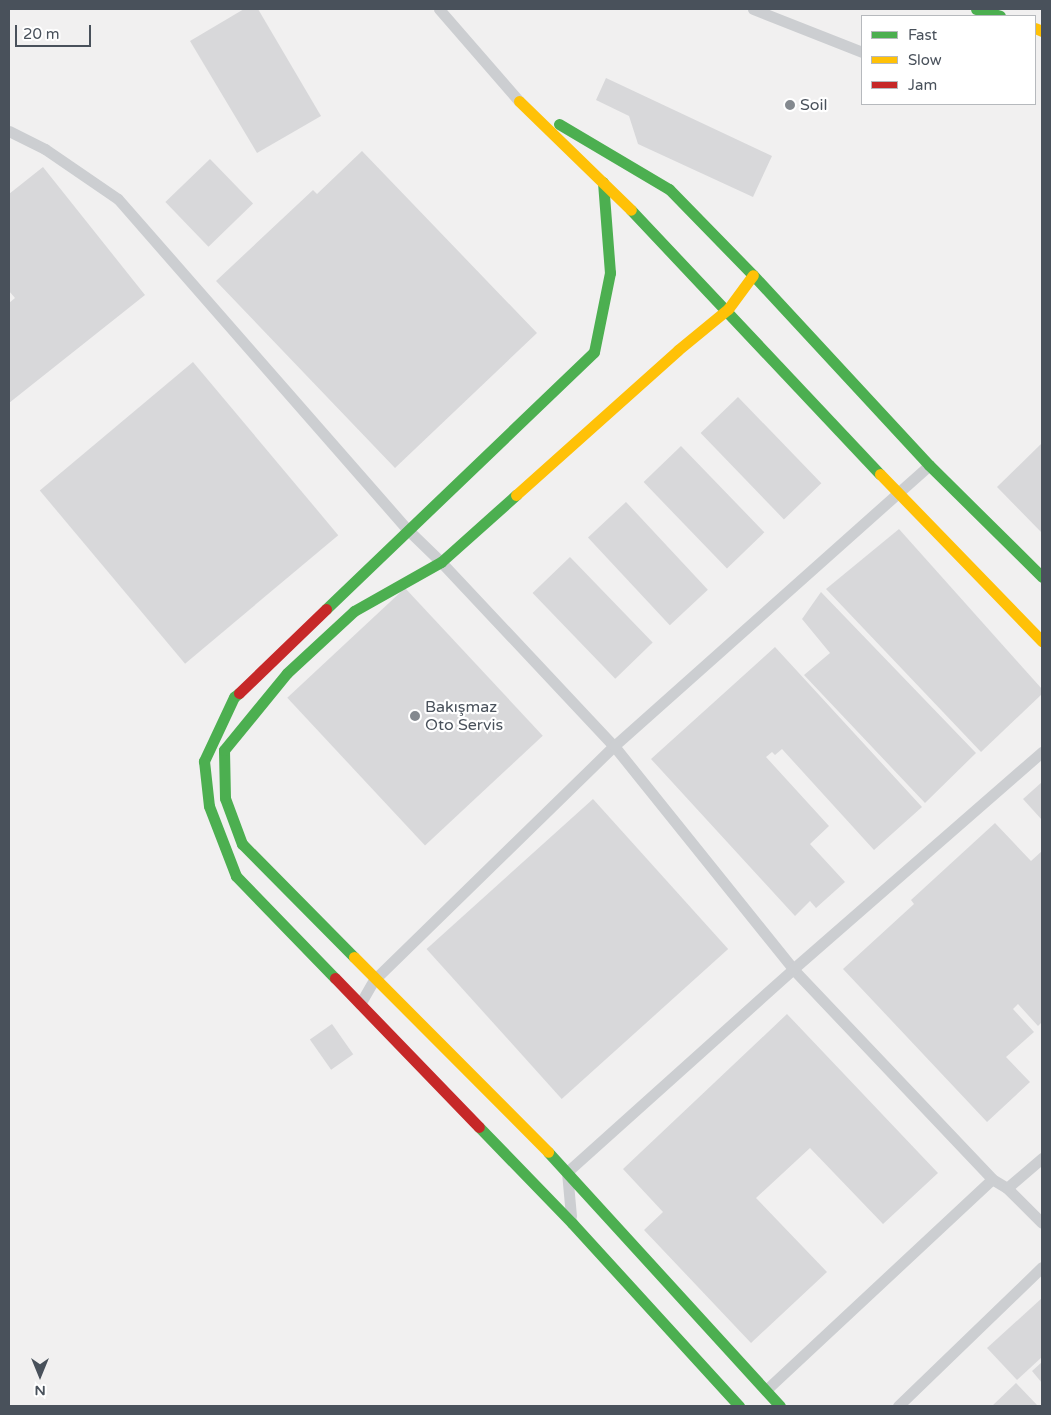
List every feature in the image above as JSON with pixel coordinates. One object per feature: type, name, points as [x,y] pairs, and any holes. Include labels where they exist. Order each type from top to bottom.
[{"type":"street","points":[[976,9],[997,15]]},
{"type":"street","points":[[519,101],[604,182],[728,309],[897,492],[1042,641]]},
{"type":"street","points":[[519,101],[669,189],[753,275],[930,465],[1042,576]]},
{"type":"street","points":[[604,182],[610,273],[594,352],[234,697],[204,761],[209,806],[236,876],[572,1223],[739,1406]]},
{"type":"street","points":[[753,275],[728,309],[678,350],[441,562],[354,611],[287,673],[224,750],[225,798],[242,844],[374,980],[567,1172],[780,1406]]},
{"type":"lane","points":[[439,9],[519,101]]},
{"type":"lane","points":[[754,9],[861,52]]},
{"type":"lane","points":[[9,131],[45,149],[118,199],[408,530],[441,562],[614,746],[793,969],[992,1179],[1007,1188],[1042,1223]]},
{"type":"lane","points":[[359,1005],[374,980],[614,746],[897,492],[930,465]]},
{"type":"lane","points":[[572,1223],[567,1172],[793,969],[1042,752]]},
{"type":"lane","points":[[1007,1188],[1042,1158]]},
{"type":"lane","points":[[766,1390],[992,1179]]},
{"type":"lane","points":[[898,1406],[1042,1267]]},
{"type":"building","points":[[244,9],[258,9],[321,116],[257,153],[190,41]]},
{"type":"building","points":[[606,78],[772,156],[753,197],[638,144],[629,116],[596,100]]},
{"type":"building","points":[[362,151],[537,333],[395,468],[216,281],[313,190],[317,194]]},
{"type":"building","points":[[210,159],[253,204],[208,247],[165,202]]},
{"type":"building","points":[[43,167],[145,295],[9,403],[9,303],[15,298],[9,291],[9,194]]},
{"type":"building","points":[[193,362],[338,535],[185,664],[40,491]]},
{"type":"building","points":[[738,397],[821,483],[784,519],[701,433]]},
{"type":"building","points":[[1042,443],[1042,533],[997,487]]},
{"type":"building","points":[[681,446],[764,532],[727,568],[644,482]]},
{"type":"building","points":[[626,502],[708,590],[670,625],[588,537]]},
{"type":"building","points":[[899,529],[1042,689],[1042,694],[981,752],[826,589]]},
{"type":"building","points":[[570,557],[653,643],[615,679],[533,593]]},
{"type":"building","name":"Bakışmaz Oto Servis","points":[[405,588],[543,736],[425,846],[287,698]]},
{"type":"building","points":[[821,592],[976,753],[925,803],[804,675],[830,653],[802,619]]},
{"type":"building","points":[[775,647],[922,807],[874,850],[782,749],[775,755],[772,752],[766,757],[829,826],[810,844],[845,882],[816,908],[810,901],[795,916],[651,759]]},
{"type":"building","points":[[1042,782],[1042,820],[1023,799]]},
{"type":"building","points":[[593,799],[728,949],[562,1099],[427,949]]},
{"type":"building","points":[[995,823],[1031,861],[1042,851],[1042,1022],[1038,1026],[1018,1004],[1013,1009],[1034,1032],[1006,1057],[1030,1082],[987,1122],[843,969],[914,904],[911,900]]},
{"type":"building","points":[[787,1014],[938,1173],[883,1224],[810,1148],[756,1198],[827,1272],[751,1343],[644,1230],[663,1212],[623,1169]]},
{"type":"building","points":[[332,1024],[353,1054],[331,1070],[310,1039]]},
{"type":"building","points":[[1042,1298],[1042,1357],[1017,1380],[987,1348]]},
{"type":"building","points":[[1042,1362],[1042,1383],[1032,1371]]},
{"type":"building","points":[[1016,1383],[1038,1406],[992,1406]]},
{"type":"traffic: fast","points":[[976,9],[997,15]]},
{"type":"traffic: fast","points":[[559,124],[669,189],[753,275],[929,465],[1042,577]]},
{"type":"traffic: fast","points":[[326,609],[594,352],[610,273],[603,182]]},
{"type":"traffic: fast","points":[[631,210],[880,474]]},
{"type":"traffic: fast","points":[[354,957],[242,844],[225,798],[224,750],[287,673],[354,611],[441,562],[516,495]]},
{"type":"traffic: fast","points":[[239,693],[234,697],[204,761],[209,806],[236,876],[335,978]]},
{"type":"traffic: fast","points":[[479,1127],[572,1223],[739,1406]]},
{"type":"traffic: fast","points":[[548,1152],[780,1406]]},
{"type":"traffic: slow","points":[[1036,28],[1042,31]]},
{"type":"traffic: slow","points":[[519,101],[631,210]]},
{"type":"traffic: slow","points":[[516,495],[678,350],[728,309],[753,275]]},
{"type":"traffic: slow","points":[[880,474],[1042,641]]},
{"type":"traffic: slow","points":[[354,957],[548,1152]]},
{"type":"traffic: jam","points":[[239,693],[326,609]]},
{"type":"traffic: jam","points":[[335,978],[479,1127]]},
{"type":"place","name":"Soil","points":[[790,105]]},
{"type":"place","name":"Bakışmaz Oto Servis","points":[[415,716]]}]
